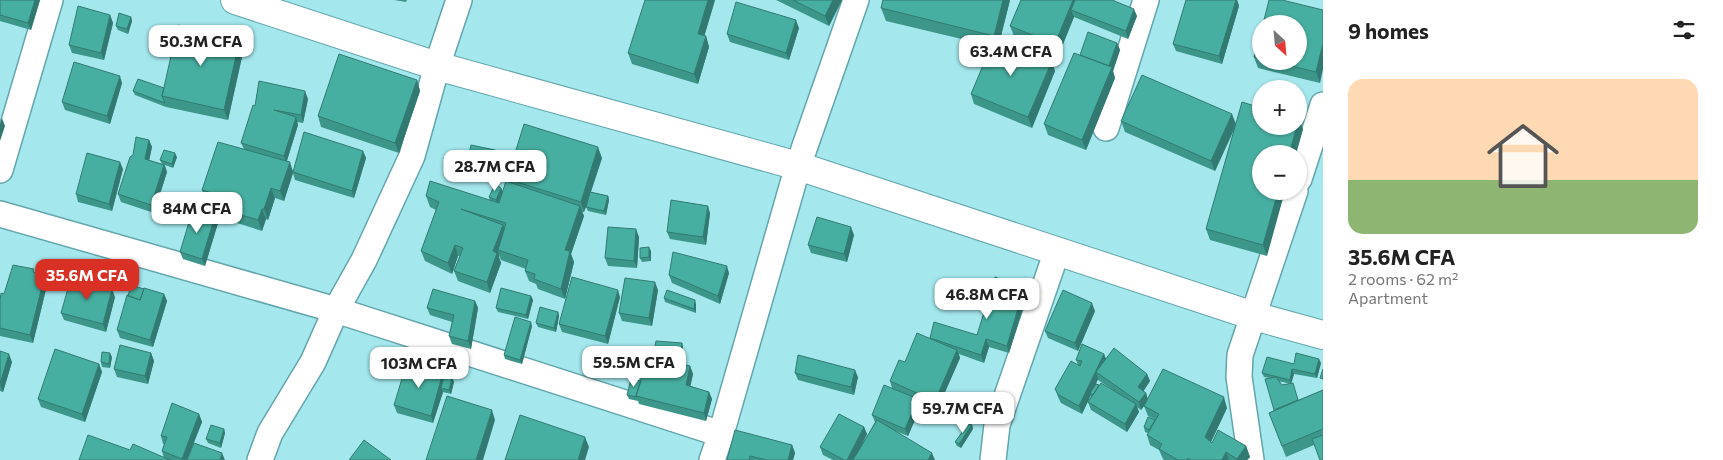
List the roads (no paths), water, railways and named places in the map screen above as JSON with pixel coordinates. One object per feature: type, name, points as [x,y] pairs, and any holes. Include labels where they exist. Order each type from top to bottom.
[{"type":"street","points":[[0,170],[50,0]]},
{"type":"street","points":[[235,0],[437,66],[798,166],[1254,316],[1323,335]]},
{"type":"street","points":[[260,460],[270,433],[313,362],[336,310],[364,260],[412,156],[437,66],[459,0]]},
{"type":"street","points":[[712,460],[722,434],[798,166],[856,0]]},
{"type":"street","points":[[1106,128],[1146,0]]},
{"type":"street","points":[[1307,154],[1323,105]]},
{"type":"street","points":[[1251,460],[1239,377],[1240,355],[1292,200]]},
{"type":"street","points":[[0,214],[336,310],[722,434]]},
{"type":"street","points":[[993,460],[997,425],[1057,251]]}]
